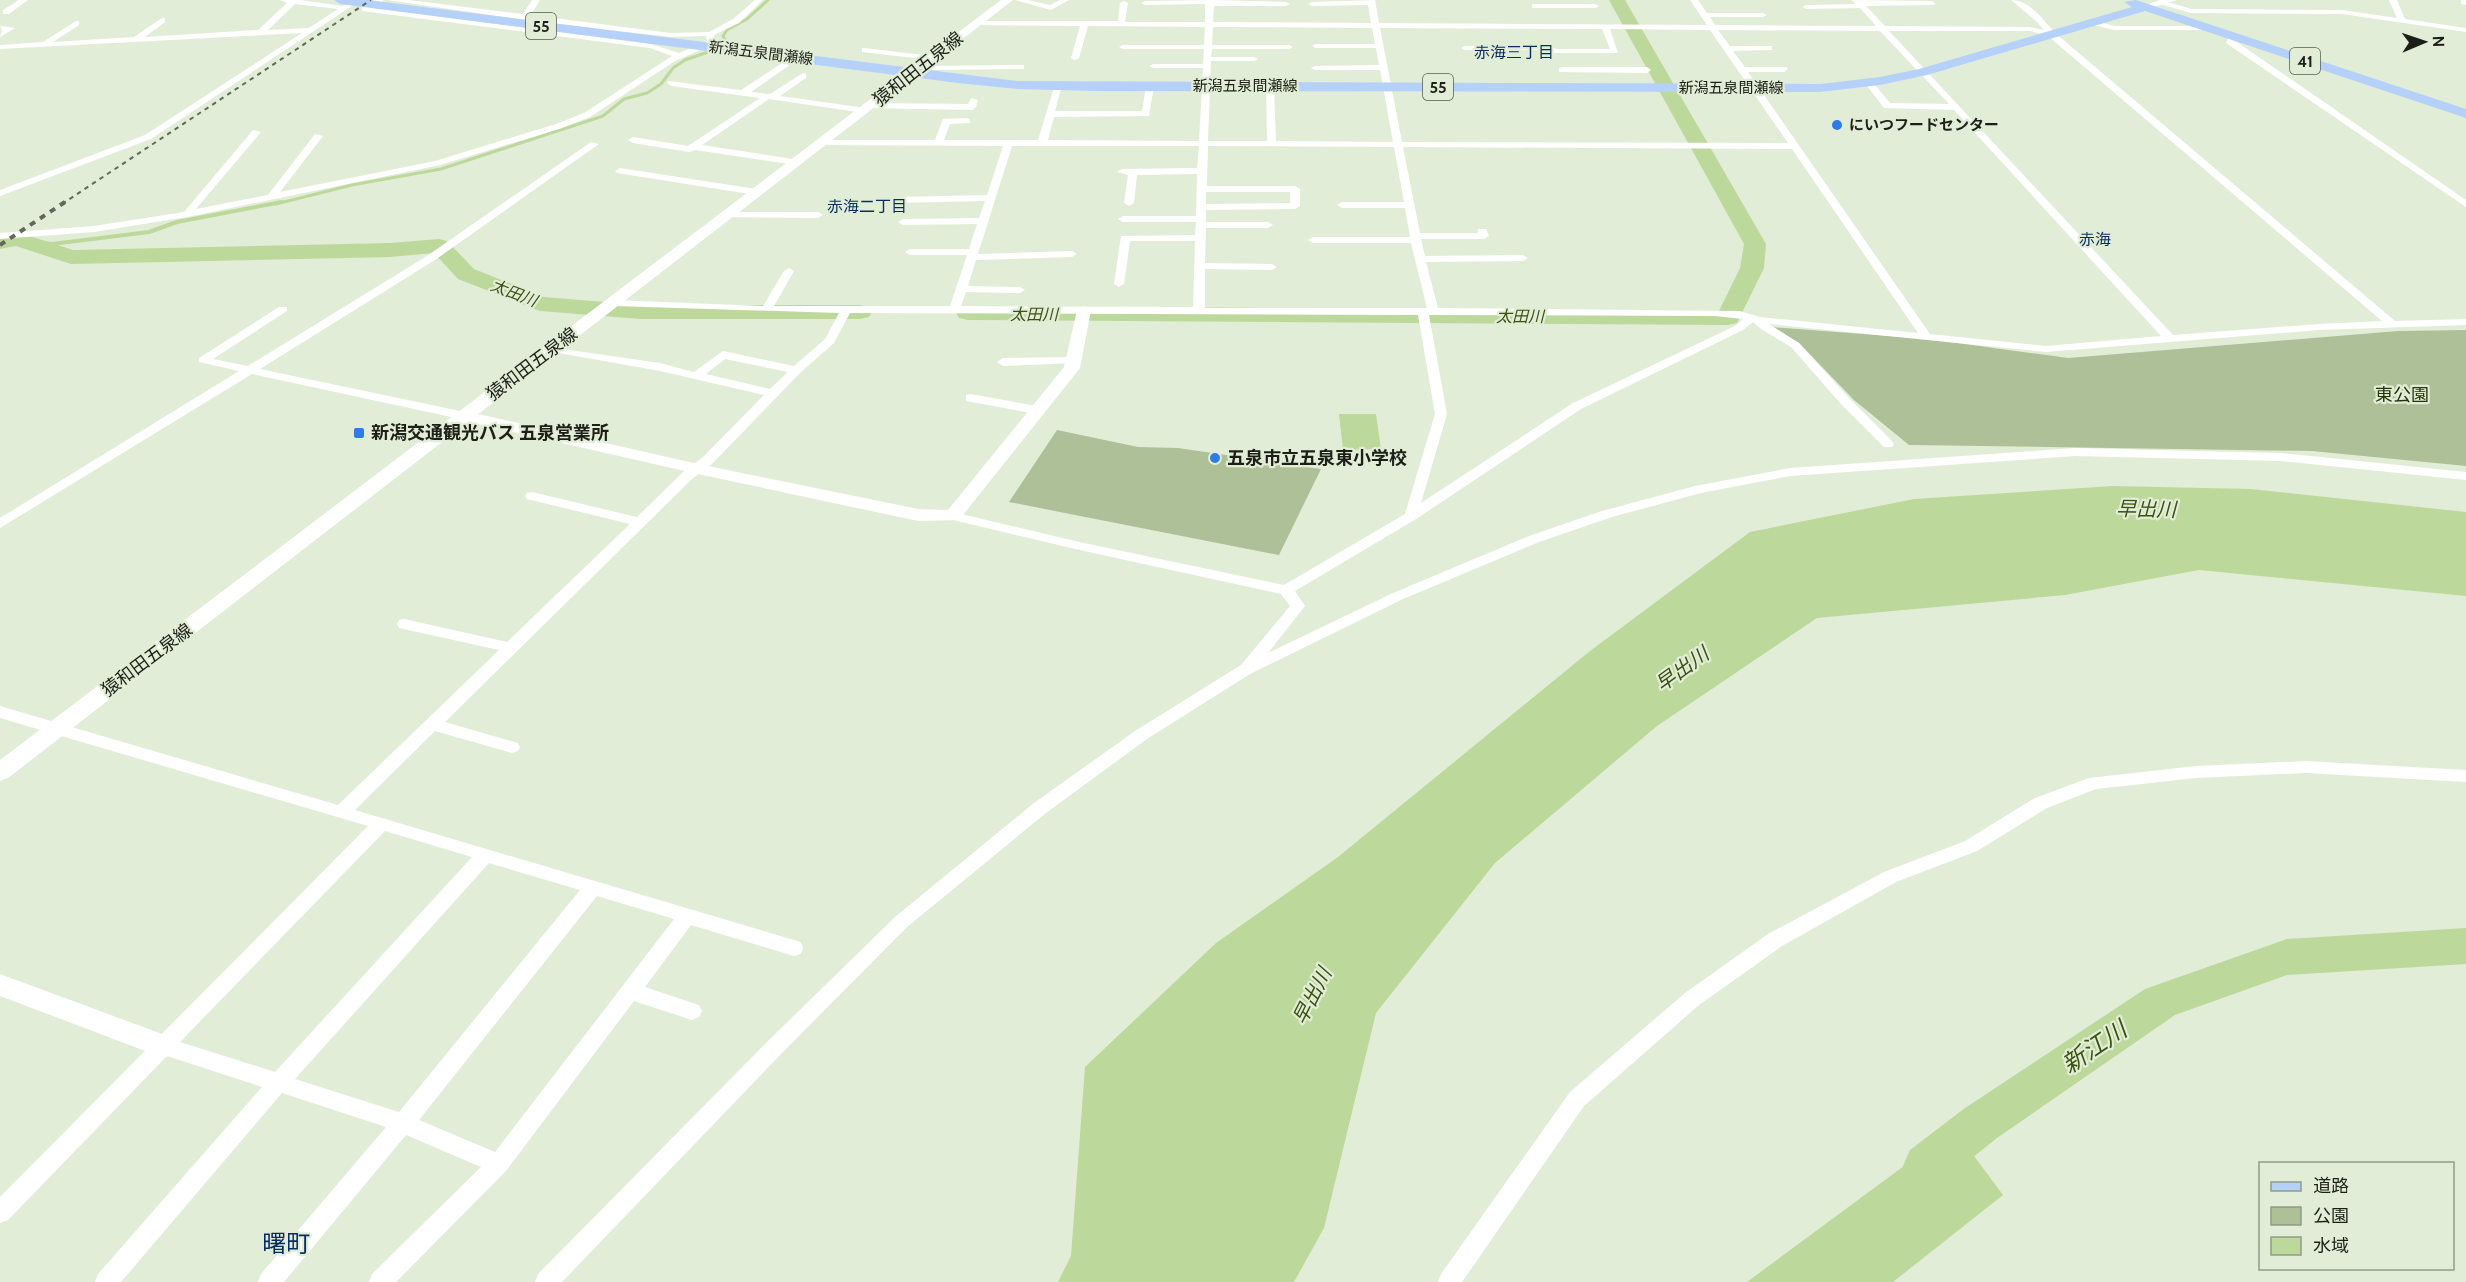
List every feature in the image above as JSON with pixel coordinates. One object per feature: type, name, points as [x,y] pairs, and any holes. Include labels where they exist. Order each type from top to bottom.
[{"type":"main road","name":"猿和田五泉線","points":[[0,772],[1008,0]]},
{"type":"main road","name":"41","points":[[2124,0],[2466,114]]},
{"type":"main road","name":"新潟五泉間瀬線","points":[[343,3],[379,3],[707,40],[723,49],[916,70],[957,79],[1058,86],[1755,88],[1820,88],[1922,72],[2145,7]]},
{"type":"street","points":[[6,12],[24,0]]},
{"type":"street","points":[[284,0],[343,3],[357,0]]},
{"type":"street","points":[[391,0],[707,40]]},
{"type":"street","points":[[450,8],[455,0]]},
{"type":"street","points":[[525,18],[536,0]]},
{"type":"street","points":[[0,236],[94,229],[187,214],[437,162],[559,126],[587,115],[649,73],[707,40],[736,21],[759,0]]},
{"type":"street","points":[[1018,0],[1051,8],[1065,0]]},
{"type":"street","points":[[1694,0],[1925,335]]},
{"type":"street","points":[[2015,0],[2039,19],[2051,34],[2190,149],[2391,323]]},
{"type":"street","points":[[2333,0],[2342,12]]},
{"type":"street","points":[[2393,0],[2403,22]]},
{"type":"street","points":[[261,32],[293,1]]},
{"type":"street","points":[[2145,7],[2167,1],[2191,10],[2342,12],[2466,30]]},
{"type":"street","points":[[1199,310],[1209,2]]},
{"type":"street","points":[[1312,4],[1371,2],[1385,67],[1420,259],[1425,314],[1441,414],[1411,516]]},
{"type":"street","points":[[0,193],[148,137],[309,30],[343,3]]},
{"type":"street","points":[[379,3],[365,9],[439,21],[651,46],[679,56]]},
{"type":"street","points":[[1121,25],[1124,3]]},
{"type":"street","points":[[1145,3],[1286,4]]},
{"type":"street","points":[[1540,26],[1534,3],[1595,6]]},
{"type":"street","points":[[1806,7],[1859,3],[1932,3]]},
{"type":"street","points":[[1859,3],[2170,339]]},
{"type":"street","points":[[1910,8],[1917,15]]},
{"type":"street","points":[[1705,15],[1763,15]]},
{"type":"street","points":[[137,39],[162,20]]},
{"type":"street","points":[[1924,21],[1931,27]]},
{"type":"street","points":[[2092,22],[2114,28],[2206,27]]},
{"type":"street","points":[[44,45],[76,23]]},
{"type":"street","points":[[977,23],[1931,27],[2030,29],[2051,34]]},
{"type":"street","points":[[1075,58],[1084,25]]},
{"type":"street","points":[[1465,48],[1615,51],[1605,27]]},
{"type":"street","points":[[0,28],[11,28],[0,35]]},
{"type":"street","points":[[0,47],[309,30]]},
{"type":"street","points":[[2233,36],[2229,41],[2466,204]]},
{"type":"street","points":[[1123,47],[1289,46]]},
{"type":"street","points":[[1316,46],[1380,46]]},
{"type":"street","points":[[1727,49],[1769,48]]},
{"type":"street","points":[[866,50],[932,58]]},
{"type":"street","points":[[743,93],[796,58]]},
{"type":"street","points":[[1153,66],[1254,59]]},
{"type":"street","points":[[916,70],[1021,67]]},
{"type":"street","points":[[1315,68],[1385,67]]},
{"type":"street","points":[[1741,69],[1784,69]]},
{"type":"street","points":[[1562,70],[1647,70]]},
{"type":"street","points":[[633,140],[689,149],[803,76]]},
{"type":"street","points":[[1868,82],[1887,106],[1956,107]]},
{"type":"street","points":[[671,83],[866,108],[972,107],[974,100]]},
{"type":"street","points":[[1042,144],[1058,86]]},
{"type":"street","points":[[1051,114],[1146,114],[1150,86]]},
{"type":"street","points":[[1270,86],[1272,144]]},
{"type":"street","points":[[938,144],[946,121],[967,121]]},
{"type":"street","points":[[187,214],[256,132]]},
{"type":"street","points":[[272,196],[318,136]]},
{"type":"street","points":[[822,142],[1795,146]]},
{"type":"street","points":[[0,524],[437,255],[594,144]]},
{"type":"street","points":[[955,309],[1008,144]]},
{"type":"street","points":[[694,147],[796,162]]},
{"type":"street","points":[[620,171],[756,192]]},
{"type":"street","points":[[1129,203],[1127,172],[1202,171]]},
{"type":"street","points":[[1202,189],[1295,189],[1295,206],[1202,207]]},
{"type":"street","points":[[897,200],[992,198]]},
{"type":"street","points":[[1342,205],[1409,205]]},
{"type":"street","points":[[727,214],[818,215]]},
{"type":"street","points":[[1123,219],[1268,225]]},
{"type":"street","points":[[903,222],[984,221]]},
{"type":"street","points":[[1313,240],[1484,236],[1482,231]]},
{"type":"street","points":[[1119,284],[1125,238],[1201,238]]},
{"type":"street","points":[[910,252],[1072,254]]},
{"type":"street","points":[[1420,259],[1523,258]]},
{"type":"street","points":[[1200,267],[1272,267]]},
{"type":"street","points":[[767,309],[789,271]]},
{"type":"street","points":[[961,290],[1020,290]]},
{"type":"street","points":[[607,308],[767,309],[845,313],[955,309],[1084,313],[1199,310],[1425,314],[1676,312],[1740,314],[1755,319],[2046,349],[2391,323],[2466,322]]},
{"type":"street","points":[[283,309],[203,360],[253,369],[698,469],[918,515],[953,516],[1084,547],[1286,590],[1298,606],[1245,670]]},
{"type":"street","points":[[341,813],[687,476],[698,469],[796,370],[830,341],[845,313]]},
{"type":"street","points":[[953,516],[1072,368],[1084,313]]},
{"type":"street","points":[[1755,319],[1796,345],[1845,401],[1888,444]]},
{"type":"street","points":[[1286,590],[1411,516],[1577,406],[1755,319]]},
{"type":"street","points":[[553,349],[660,367],[774,394]]},
{"type":"street","points":[[695,377],[723,355],[796,370]]},
{"type":"street","points":[[1003,362],[1073,362]]},
{"type":"street","points":[[970,398],[1037,410]]},
{"type":"street","points":[[546,1282],[775,1047],[901,922],[1040,808],[1141,735],[1245,670],[1398,596],[1534,538],[1607,514],[1700,489],[1790,472],[2076,452],[2280,457],[2466,476]]},
{"type":"street","points":[[532,496],[640,522]]},
{"type":"street","points":[[404,624],[511,648]]},
{"type":"street","points":[[0,712],[794,948]]},
{"type":"street","points":[[432,724],[512,747]]},
{"type":"street","points":[[1449,1282],[1577,1099],[1692,999],[1766,947],[1890,877],[1971,846],[2041,803],[2095,783],[2196,772],[2306,767],[2466,776]]},
{"type":"street","points":[[0,1212],[382,824]]},
{"type":"street","points":[[106,1282],[278,1084],[485,855]]},
{"type":"street","points":[[269,1282],[403,1123],[593,887]]},
{"type":"street","points":[[380,1282],[499,1164],[688,915]]},
{"type":"street","points":[[0,985],[164,1046],[403,1123],[499,1164]]},
{"type":"street","points":[[631,991],[692,1011]]},
{"type":"green space","name":"東公園","points":[[1771,327],[1928,339],[2068,358],[2398,331],[2466,330],[2466,466],[2312,451],[1909,445],[1854,400],[1799,343]]},
{"type":"green space","points":[[1057,430],[1138,447],[1178,448],[1321,469],[1279,555],[1009,502]]},
{"type":"water","points":[[1339,414],[1376,414],[1381,449],[1343,450]]},
{"type":"water","name":"早出川","points":[[2113,486],[2251,489],[2466,512],[2466,596],[2199,570],[2065,595],[1817,618],[1657,726],[1495,863],[1376,1013],[1324,1228],[1294,1282],[1058,1282],[1071,1256],[1085,1067],[1216,943],[1338,857],[1590,651],[1750,532],[1914,499]]},
{"type":"water","points":[[1954,1129],[2003,1195],[1893,1282],[1747,1282]]},
{"type":"waterway","points":[[276,204],[352,185],[441,169],[603,116],[624,99],[647,93],[661,84],[673,68],[685,60],[711,51],[725,40],[723,36],[727,30],[747,19],[768,0]]},
{"type":"waterway","name":"太田川","points":[[968,313],[1728,318],[1752,268],[1755,244],[1617,0]]},
{"type":"waterway","points":[[17,239],[52,244],[149,232],[177,222],[282,202]]},
{"type":"waterway","name":"太田川","points":[[0,242],[17,239],[71,257],[390,250],[439,246],[466,274],[540,304],[641,312],[860,312]]},
{"type":"waterway","name":"新江川","points":[[1926,1166],[1981,1123],[2160,1002],[2287,957],[2466,946]]},
{"type":"railway","points":[[62,204],[371,0]]},
{"type":"railway","points":[[0,245],[65,202]]},
{"type":"place","name":"にいつフードセンター","points":[[1837,125]]},
{"type":"place","name":"新潟交通観光バス 五泉営業所","points":[[359,433]]},
{"type":"place","name":"五泉市立五泉東小学校","points":[[1215,458]]},
{"type":"district","name":"赤海三丁目","points":[[1514,52]]},
{"type":"district","name":"赤海二丁目","points":[[867,206]]},
{"type":"district","name":"赤海","points":[[2095,239]]},
{"type":"district","name":"曙町","points":[[286,1243]]}]
